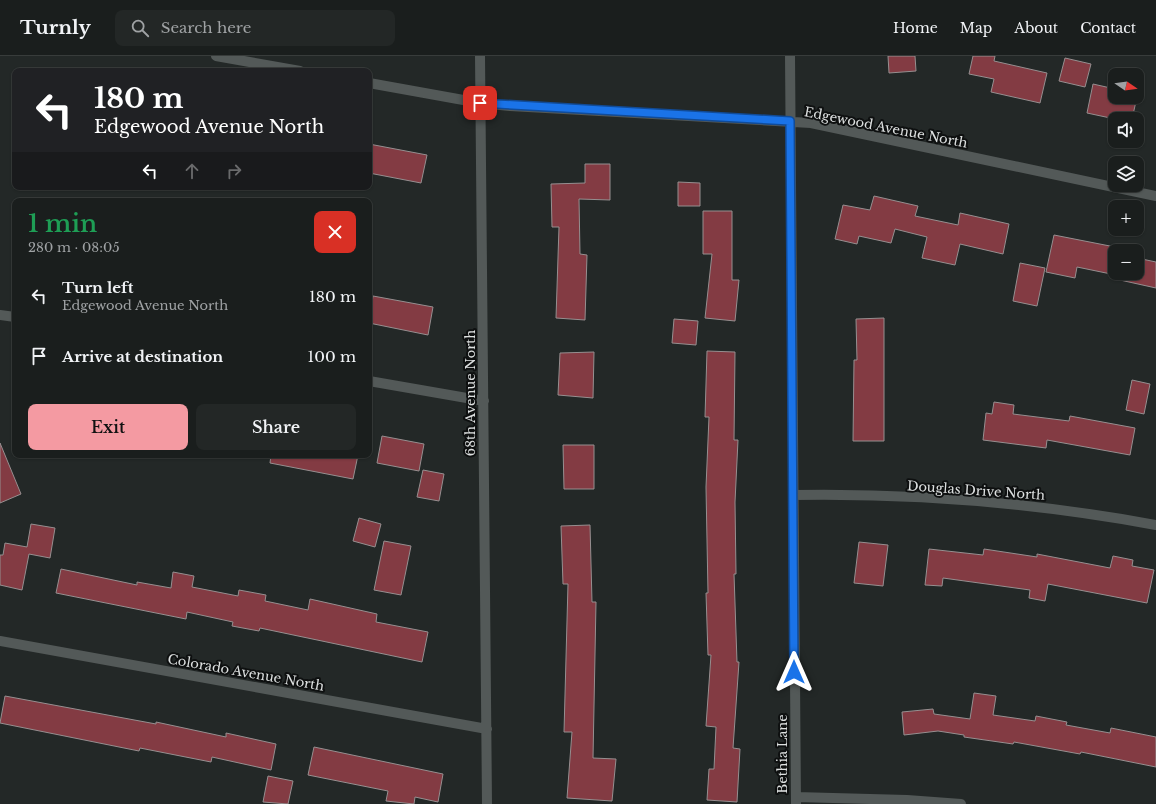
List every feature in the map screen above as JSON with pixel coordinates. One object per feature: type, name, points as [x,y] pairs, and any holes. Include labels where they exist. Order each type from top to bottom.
[{"type":"street","points":[[216,56],[283,68]]},
{"type":"street","name":"68th Avenue North","points":[[480,56],[487,804]]},
{"type":"street","name":"Bethia Lane","points":[[790,56],[796,800]]},
{"type":"street","name":"Edgewood Avenue North","points":[[372,85],[480,103],[811,123],[1156,196]]},
{"type":"street","points":[[0,315],[12,317]]},
{"type":"street","points":[[372,382],[484,401]]},
{"type":"street","name":"Douglas Drive North","points":[[793,495],[958,499],[1092,513],[1156,525]]},
{"type":"street","name":"Colorado Avenue North","points":[[0,641],[487,729]]},
{"type":"street","points":[[796,800],[907,800],[961,804]]},
{"type":"building","points":[[888,56],[915,56],[916,71],[889,73]]},
{"type":"building","points":[[973,56],[995,56],[994,61],[1047,73],[1040,103],[991,92],[994,79],[969,74]]},
{"type":"building","points":[[1065,58],[1091,64],[1085,87],[1059,81]]},
{"type":"building","points":[[1093,84],[1108,87],[1108,104],[1135,104],[1134,112],[1108,112],[1108,118],[1087,113]]},
{"type":"building","points":[[372,145],[427,155],[421,183],[372,174]]},
{"type":"building","points":[[585,164],[610,164],[610,200],[579,199],[580,254],[587,255],[585,320],[556,318],[559,227],[552,227],[551,184],[585,183]]},
{"type":"building","points":[[678,182],[700,183],[700,206],[678,206]]},
{"type":"building","points":[[874,196],[918,206],[915,216],[958,225],[960,213],[1009,224],[1003,254],[960,244],[955,265],[922,258],[927,237],[895,229],[891,243],[859,236],[857,244],[835,239],[843,205],[870,210]]},
{"type":"building","points":[[703,211],[732,211],[732,280],[739,280],[735,321],[705,318],[712,254],[703,254]]},
{"type":"building","points":[[1054,235],[1108,246],[1108,273],[1077,267],[1075,278],[1046,272]]},
{"type":"building","points":[[1144,259],[1156,262],[1156,288],[1120,280],[1144,280]]},
{"type":"building","points":[[1020,263],[1045,268],[1037,306],[1013,301]]},
{"type":"building","points":[[373,296],[433,307],[428,335],[372,324]]},
{"type":"building","points":[[884,318],[884,441],[853,441],[854,360],[857,360],[856,319]]},
{"type":"building","points":[[674,319],[698,321],[696,345],[672,343]]},
{"type":"building","points":[[707,351],[735,352],[734,440],[738,440],[735,502],[736,574],[734,574],[737,662],[739,662],[733,748],[740,749],[737,802],[707,800],[709,769],[714,769],[716,727],[706,726],[711,655],[708,655],[706,593],[708,593],[706,487],[709,417],[705,417]]},
{"type":"building","points":[[594,352],[593,398],[558,395],[560,353]]},
{"type":"building","points":[[1132,380],[1150,384],[1144,414],[1126,410]]},
{"type":"building","points":[[994,402],[1014,405],[1013,414],[1069,421],[1070,416],[1135,428],[1130,455],[1047,440],[1046,448],[983,440],[986,413],[992,414]]},
{"type":"building","points":[[382,436],[424,444],[419,471],[377,463]]},
{"type":"building","points":[[0,443],[21,494],[0,503]]},
{"type":"building","points":[[563,445],[594,445],[594,489],[564,489]]},
{"type":"building","points":[[271,458],[357,458],[353,479],[270,463]]},
{"type":"building","points":[[423,470],[444,474],[439,501],[417,497]]},
{"type":"building","points":[[359,518],[381,524],[375,547],[353,541]]},
{"type":"building","points":[[31,524],[55,528],[50,558],[29,554],[22,590],[0,585],[0,555],[3,555],[5,543],[27,547]]},
{"type":"building","points":[[590,525],[592,602],[596,602],[593,758],[616,759],[612,801],[567,798],[572,732],[564,732],[568,584],[563,584],[561,526]]},
{"type":"building","points":[[384,541],[411,546],[401,595],[374,590]]},
{"type":"building","points":[[859,542],[888,545],[883,586],[854,583]]},
{"type":"building","points":[[929,549],[983,555],[984,549],[1037,557],[1037,554],[1110,568],[1113,556],[1133,560],[1132,566],[1154,570],[1147,603],[1048,584],[1045,601],[1029,598],[1030,590],[943,578],[942,586],[925,585]]},
{"type":"building","points":[[61,569],[137,585],[137,582],[171,588],[173,572],[194,576],[192,587],[238,596],[239,590],[266,595],[265,601],[308,610],[310,599],[377,614],[376,622],[428,632],[422,662],[260,628],[259,631],[232,626],[233,622],[187,612],[186,619],[56,593]]},
{"type":"building","points":[[974,693],[996,696],[993,715],[1035,721],[1036,716],[1067,722],[1066,725],[1110,733],[1111,728],[1156,737],[1156,767],[1081,752],[1080,754],[1014,742],[1013,744],[964,737],[964,735],[938,731],[904,735],[902,712],[933,709],[934,714],[970,719]]},
{"type":"building","points":[[5,696],[156,724],[156,722],[226,737],[226,733],[276,744],[271,770],[212,757],[211,762],[140,748],[139,751],[0,723]]},
{"type":"building","points":[[314,747],[443,774],[438,802],[415,797],[414,804],[386,801],[388,791],[308,775]]},
{"type":"building","points":[[268,776],[293,781],[288,804],[263,802]]},
{"type":"route","points":[[480,103],[510,106],[790,121],[794,672]]}]
